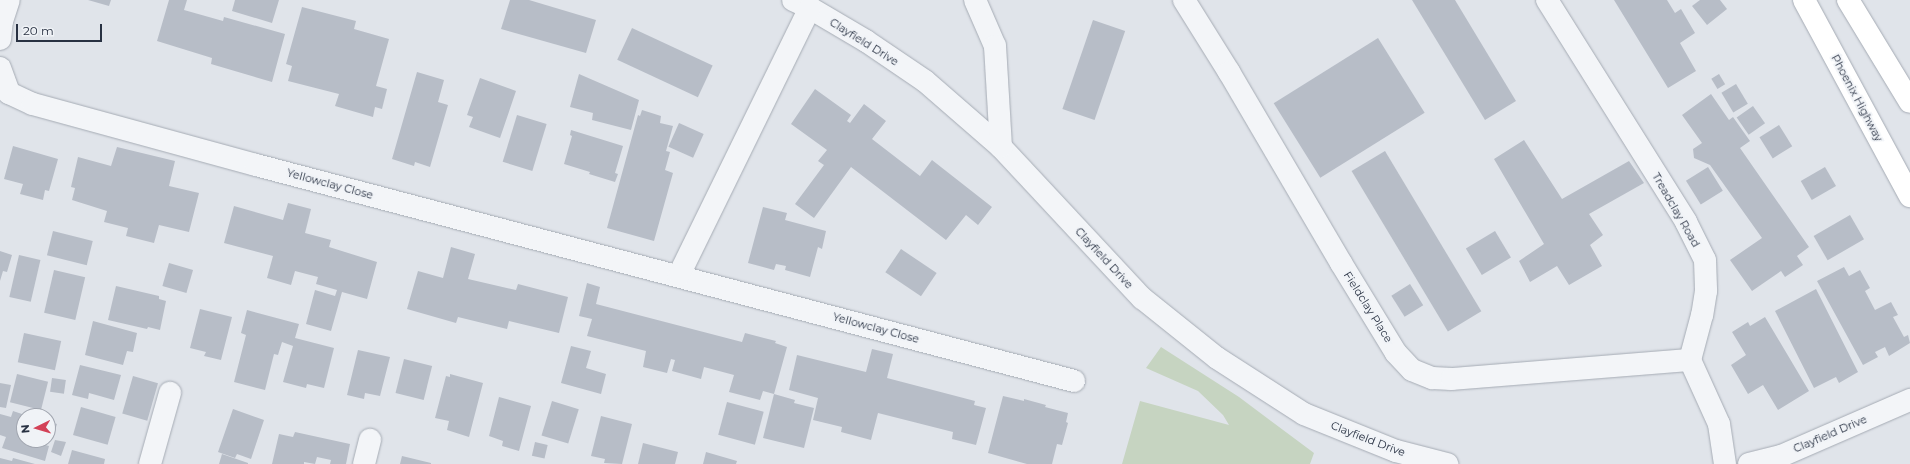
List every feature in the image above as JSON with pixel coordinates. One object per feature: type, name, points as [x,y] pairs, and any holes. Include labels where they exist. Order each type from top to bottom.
[{"type":"main road","name":"Phoenix Highway","points":[[1804,0],[1910,196]]},
{"type":"main road","points":[[1848,0],[1910,102]]},
{"type":"street","points":[[0,39],[2,21],[9,0]]},
{"type":"street","points":[[975,0],[995,46],[1001,147]]},
{"type":"street","name":"Fieldclay Place","points":[[1184,0],[1229,72],[1341,263],[1396,353],[1412,370],[1432,378],[1452,380],[1690,360]]},
{"type":"street","name":"Treadclay Road","points":[[1547,0],[1686,222],[1705,260],[1706,291],[1702,315],[1690,360]]},
{"type":"street","points":[[679,275],[801,4]]},
{"type":"street","name":"Clayfield Drive","points":[[801,4],[866,41],[925,81],[1001,147],[1142,298],[1217,358],[1304,414],[1396,451],[1447,464]]},
{"type":"street","name":"Yellowclay Close","points":[[0,68],[9,93],[33,104],[256,165],[679,275],[1074,381]]},
{"type":"street","points":[[1690,360],[1719,424],[1725,464]]},
{"type":"street","points":[[150,464],[170,393]]},
{"type":"street","name":"Clayfield Drive","points":[[1749,464],[1782,460],[1910,400]]},
{"type":"street","points":[[364,464],[370,440]]},
{"type":"green space","points":[[1161,347],[1239,397],[1314,453],[1310,464],[1122,464],[1140,401],[1229,425],[1223,415],[1198,391],[1146,368]]},
{"type":"building","points":[[88,0],[111,0],[109,6]]},
{"type":"building","points":[[169,0],[187,0],[184,10],[223,21],[224,17],[285,34],[272,82],[211,64],[212,58],[157,41]]},
{"type":"building","points":[[235,0],[279,0],[272,23],[232,11]]},
{"type":"building","points":[[510,0],[529,0],[596,20],[586,53],[501,29]]},
{"type":"building","points":[[1412,0],[1455,0],[1516,101],[1485,120]]},
{"type":"building","points":[[1614,0],[1667,0],[1675,13],[1681,9],[1695,33],[1680,43],[1696,71],[1668,88]]},
{"type":"building","points":[[1700,0],[1720,0],[1727,9],[1707,25],[1692,6]]},
{"type":"building","points":[[302,7],[356,21],[354,29],[389,39],[376,86],[387,89],[382,109],[375,107],[373,117],[335,106],[339,94],[288,81],[292,66],[286,64]]},
{"type":"building","points":[[1093,20],[1125,31],[1095,120],[1062,109]]},
{"type":"building","points":[[632,28],[713,66],[698,97],[617,60]]},
{"type":"building","points":[[1378,38],[1425,113],[1320,178],[1274,103]]},
{"type":"building","points":[[417,72],[444,80],[438,102],[448,105],[430,167],[415,162],[414,166],[392,159]]},
{"type":"building","points":[[579,74],[639,100],[631,130],[592,120],[593,113],[570,107]]},
{"type":"building","points":[[1719,74],[1725,84],[1717,89],[1711,79]]},
{"type":"building","points":[[480,78],[516,91],[500,138],[469,127],[473,117],[467,115]]},
{"type":"building","points":[[1736,84],[1748,104],[1733,112],[1721,93]]},
{"type":"building","points":[[815,89],[851,115],[847,121],[850,123],[864,104],[886,121],[872,139],[920,176],[932,160],[992,207],[978,225],[966,215],[946,240],[851,167],[814,218],[795,204],[824,165],[818,161],[827,150],[791,124]]},
{"type":"building","points":[[1711,94],[1729,120],[1733,117],[1750,141],[1740,148],[1809,247],[1797,256],[1803,265],[1785,277],[1781,271],[1752,291],[1730,260],[1762,238],[1710,165],[1694,158],[1693,149],[1702,143],[1682,115]]},
{"type":"building","points":[[1753,106],[1765,123],[1749,135],[1737,117]]},
{"type":"building","points":[[642,110],[661,116],[660,123],[673,126],[666,151],[670,152],[665,170],[673,173],[654,241],[607,228],[638,115],[640,116]]},
{"type":"building","points":[[517,115],[547,124],[532,171],[503,162]]},
{"type":"building","points":[[679,123],[704,134],[693,158],[668,147]]},
{"type":"building","points":[[1779,125],[1792,146],[1773,158],[1759,137]]},
{"type":"building","points":[[571,130],[623,146],[615,173],[618,174],[615,182],[564,164],[572,136],[570,135]]},
{"type":"building","points":[[1524,140],[1562,199],[1629,161],[1644,183],[1589,214],[1603,235],[1590,245],[1602,266],[1569,285],[1557,266],[1530,282],[1519,261],[1544,244],[1494,159]]},
{"type":"building","points":[[13,146],[58,159],[49,191],[45,190],[43,200],[20,194],[23,184],[4,179]]},
{"type":"building","points":[[117,147],[175,161],[169,186],[199,193],[189,232],[159,225],[154,243],[126,236],[128,228],[104,222],[107,211],[72,200],[75,188],[71,187],[78,157],[111,166]]},
{"type":"building","points":[[1385,151],[1481,311],[1448,331],[1352,171]]},
{"type":"building","points":[[1708,167],[1723,191],[1701,205],[1686,181]]},
{"type":"building","points":[[1825,167],[1836,186],[1812,200],[1801,181]]},
{"type":"building","points":[[288,203],[311,209],[305,233],[331,240],[329,247],[377,262],[367,299],[342,292],[331,331],[306,324],[315,290],[335,296],[337,290],[316,284],[318,277],[295,271],[291,285],[267,278],[273,256],[224,243],[234,206],[283,220]]},
{"type":"building","points":[[763,207],[787,213],[785,220],[826,231],[822,249],[818,247],[810,277],[785,270],[786,266],[776,264],[774,270],[748,263]]},
{"type":"building","points":[[1850,215],[1864,239],[1828,260],[1814,236]]},
{"type":"building","points":[[53,231],[93,241],[87,265],[47,255]]},
{"type":"building","points":[[1495,231],[1511,258],[1482,275],[1466,249]]},
{"type":"building","points":[[451,247],[475,254],[468,279],[516,290],[518,284],[568,297],[559,333],[509,321],[507,329],[458,317],[456,323],[407,309],[418,271],[443,278]]},
{"type":"building","points":[[901,249],[937,273],[921,296],[885,272]]},
{"type":"building","points":[[0,251],[12,255],[7,272],[3,271],[0,281]]},
{"type":"building","points":[[19,255],[40,260],[31,302],[9,297]]},
{"type":"building","points":[[169,263],[193,270],[186,293],[162,286]]},
{"type":"building","points":[[1844,267],[1849,276],[1860,270],[1870,288],[1865,291],[1875,310],[1891,302],[1898,315],[1893,317],[1904,337],[1908,335],[1910,343],[1889,356],[1885,347],[1875,352],[1878,357],[1863,365],[1817,281]]},
{"type":"building","points":[[54,270],[85,277],[75,320],[44,313]]},
{"type":"building","points":[[587,283],[600,287],[596,304],[742,342],[745,333],[776,341],[775,343],[787,347],[774,394],[763,391],[760,400],[729,392],[734,375],[704,367],[701,379],[672,371],[675,360],[671,359],[667,373],[643,367],[646,351],[587,336],[592,319],[579,316]]},
{"type":"building","points":[[1410,284],[1423,305],[1405,317],[1391,296]]},
{"type":"building","points":[[116,286],[159,296],[159,299],[166,301],[160,330],[148,327],[147,329],[108,320]]},
{"type":"building","points":[[1816,289],[1858,372],[1839,383],[1836,377],[1814,388],[1775,311]]},
{"type":"building","points":[[200,309],[232,317],[221,360],[204,356],[206,352],[190,348]]},
{"type":"building","points":[[247,310],[299,324],[295,338],[334,348],[324,388],[307,384],[306,388],[283,382],[293,346],[282,342],[278,355],[274,354],[265,390],[234,382],[246,335],[241,333]]},
{"type":"building","points":[[1765,317],[1809,391],[1778,410],[1763,385],[1748,394],[1731,365],[1746,355],[1732,332],[1748,322],[1750,326]]},
{"type":"building","points":[[93,321],[137,333],[133,352],[127,351],[123,365],[85,355]]},
{"type":"building","points":[[24,333],[61,341],[55,370],[18,362]]},
{"type":"building","points":[[571,346],[591,351],[586,368],[606,374],[601,394],[561,383]]},
{"type":"building","points":[[872,349],[893,354],[887,378],[975,401],[974,405],[986,408],[976,445],[952,439],[953,432],[878,413],[871,440],[841,432],[842,427],[813,420],[818,398],[789,390],[797,355],[866,372]]},
{"type":"building","points":[[358,350],[390,357],[380,396],[365,393],[364,399],[347,395]]},
{"type":"building","points":[[404,359],[432,366],[424,400],[396,393]]},
{"type":"building","points":[[80,365],[121,375],[114,400],[89,393],[88,399],[72,395]]},
{"type":"building","points":[[17,374],[48,382],[42,408],[33,408],[10,402]]},
{"type":"building","points":[[450,374],[483,383],[469,437],[447,430],[449,421],[435,418],[446,376],[450,377]]},
{"type":"building","points":[[133,376],[158,383],[147,421],[122,413]]},
{"type":"building","points":[[52,378],[66,380],[64,394],[50,392]]},
{"type":"building","points":[[0,383],[11,385],[6,408],[0,407]]},
{"type":"building","points":[[774,394],[795,400],[794,403],[814,408],[804,448],[763,438]]},
{"type":"building","points":[[1003,396],[1024,401],[1024,399],[1046,405],[1045,407],[1068,413],[1066,422],[1068,423],[1062,445],[1057,444],[1052,464],[1027,464],[988,453]]},
{"type":"building","points":[[499,397],[531,406],[519,451],[502,446],[503,441],[489,436]]},
{"type":"building","points":[[552,401],[579,409],[568,444],[541,435]]},
{"type":"building","points":[[727,402],[764,412],[755,445],[718,435]]},
{"type":"building","points":[[81,407],[116,417],[108,445],[73,435]]},
{"type":"building","points":[[233,409],[264,420],[251,459],[237,454],[235,458],[218,452]]},
{"type":"building","points":[[13,411],[16,412],[16,448],[48,448],[45,461],[2,448],[6,437],[0,435],[0,414],[11,417]]},
{"type":"building","points":[[601,416],[632,424],[622,464],[604,463],[605,459],[591,456]]},
{"type":"building","points":[[295,432],[350,444],[346,464],[330,464],[331,460],[317,457],[315,464],[304,462],[304,464],[272,464],[279,434],[293,437]]},
{"type":"building","points":[[56,440],[66,442],[61,456],[51,452],[52,448],[56,448]]},
{"type":"building","points":[[535,442],[548,445],[545,459],[532,456]]},
{"type":"building","points":[[643,443],[678,452],[675,464],[638,464]]},
{"type":"building","points":[[72,450],[105,459],[104,464],[68,464]]},
{"type":"building","points":[[706,452],[737,461],[736,464],[703,464]]},
{"type":"building","points":[[222,454],[248,463],[248,464],[219,464]]},
{"type":"building","points":[[402,456],[431,463],[431,464],[400,464]]},
{"type":"building","points":[[0,458],[12,461],[13,458],[35,464],[0,464]]}]
